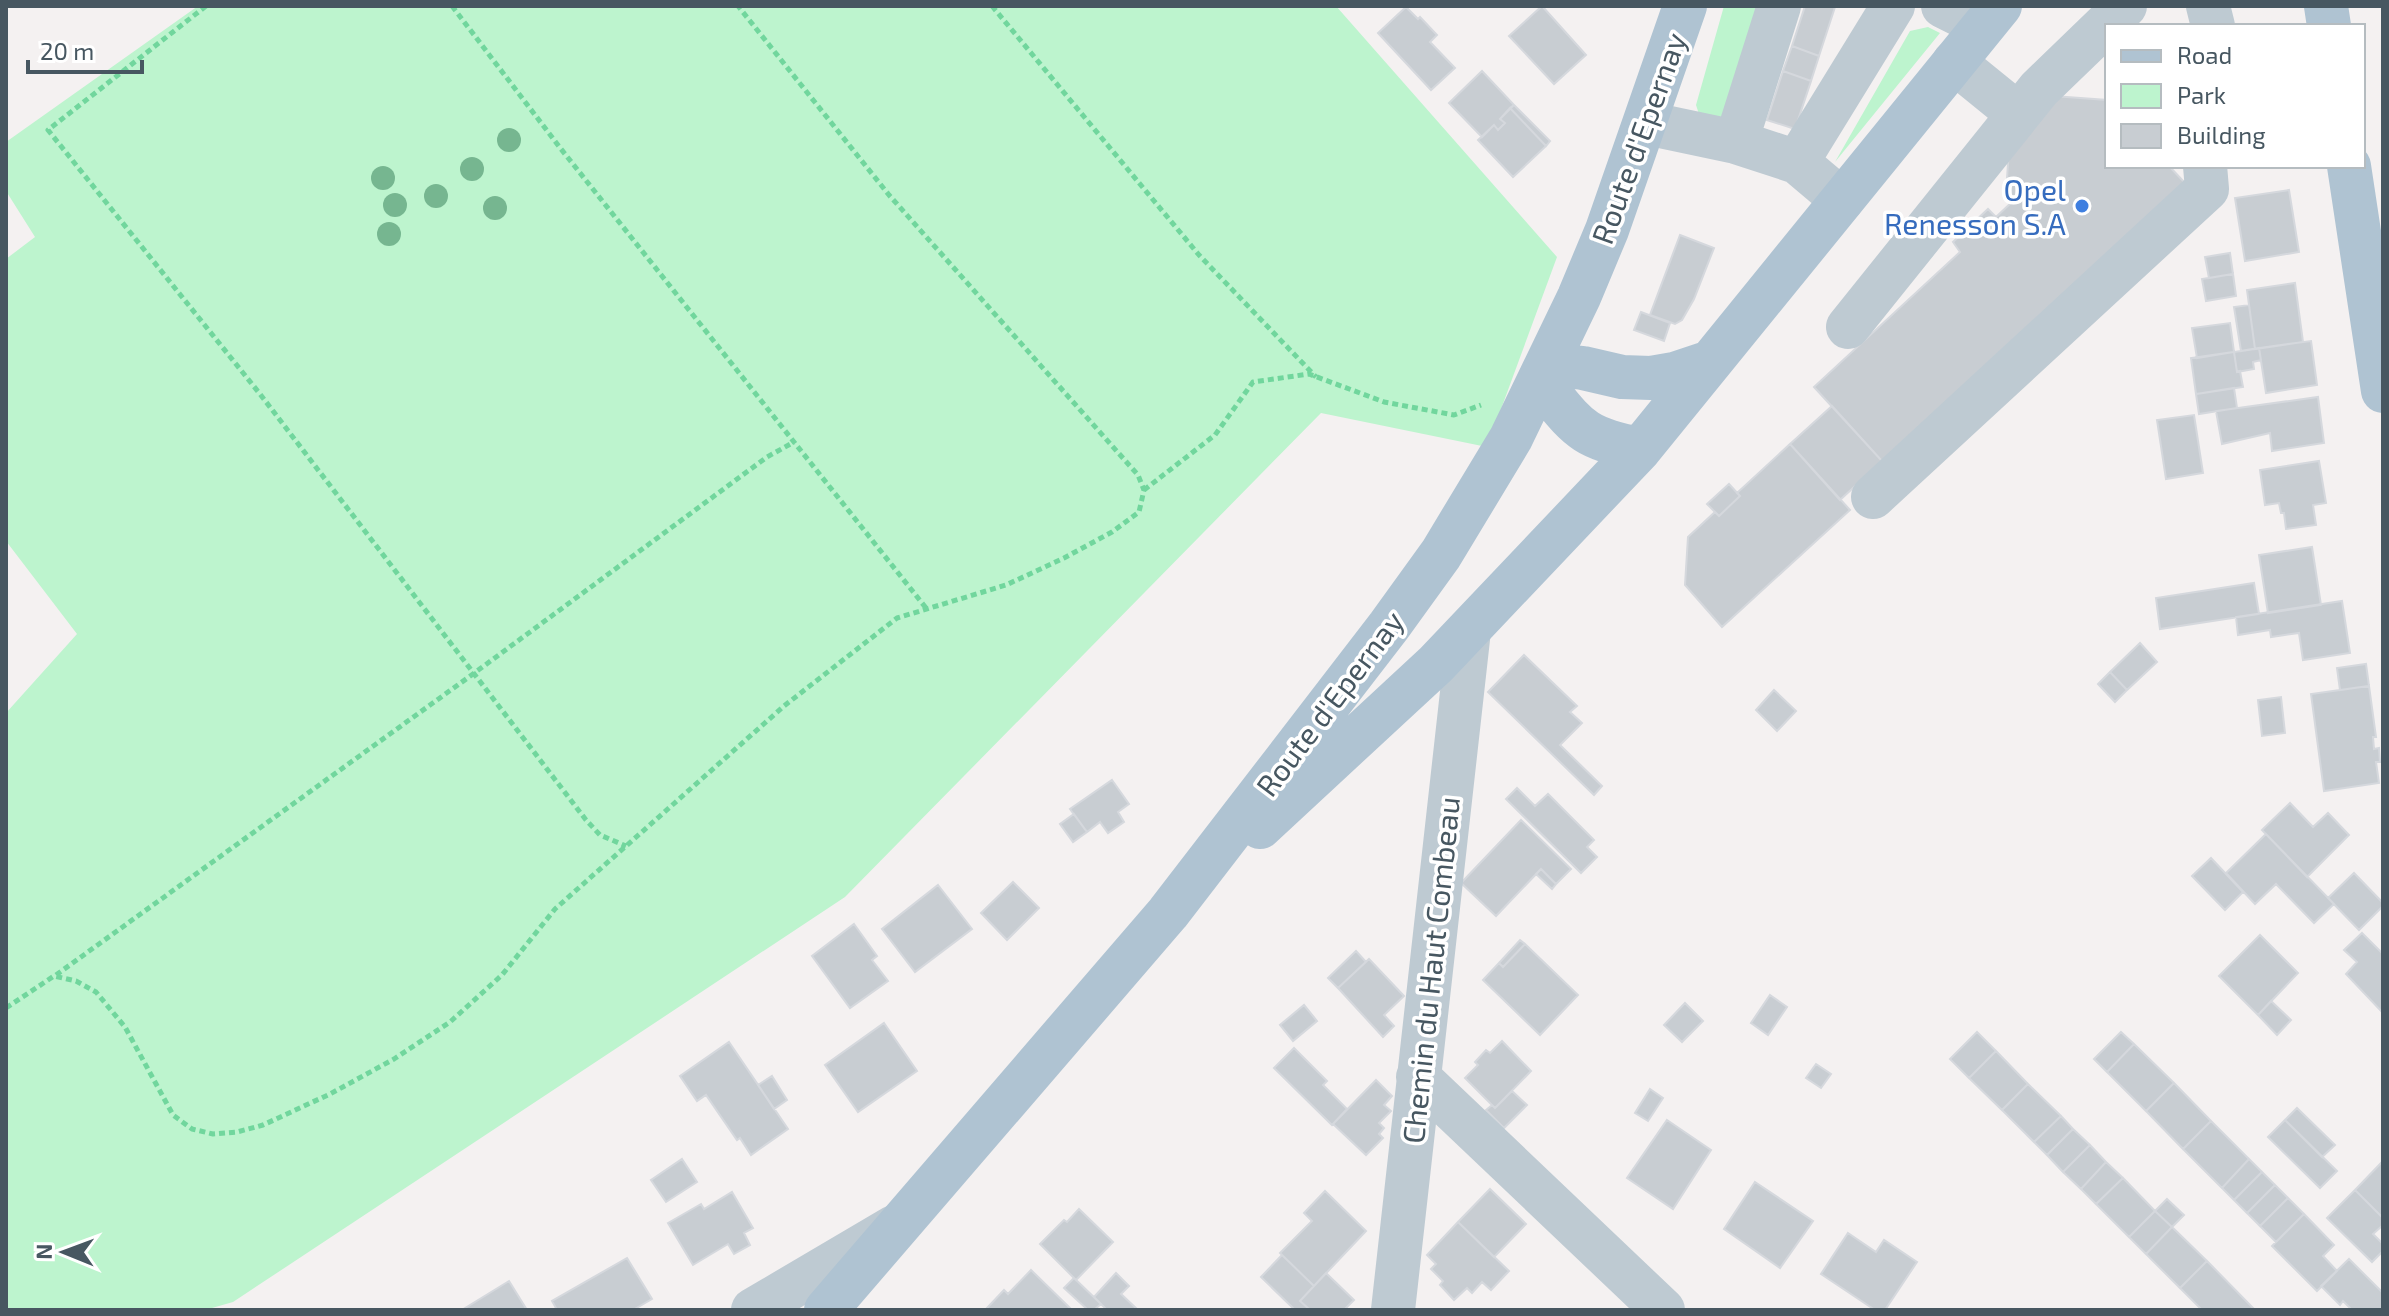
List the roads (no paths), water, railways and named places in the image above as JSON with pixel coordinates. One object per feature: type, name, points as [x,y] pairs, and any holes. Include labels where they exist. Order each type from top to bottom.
[{"type":"main road","name":"Route d'Epernay","points":[[826,1310],[1168,913],[1441,554],[1511,438],[1544,373],[1607,230],[1685,6]]},
{"type":"main road","points":[[1168,913],[1436,664],[1640,449],[1992,16]]},
{"type":"main road","points":[[2349,168],[2382,371]]},
{"type":"main road","points":[[1640,449],[1609,444],[1577,426],[1544,373],[1583,368],[1622,377],[1651,378],[1707,363]]},
{"type":"street","points":[[1736,142],[1779,6]]},
{"type":"street","points":[[1797,162],[1893,6]]},
{"type":"street","points":[[1943,6],[1992,16]]},
{"type":"street","points":[[1848,327],[2039,89],[2105,27]]},
{"type":"street","points":[[1954,62],[2018,114]]},
{"type":"street","points":[[1646,123],[1736,142],[1797,162],[1842,200]]},
{"type":"street","points":[[1873,497],[2207,189],[2205,168]]},
{"type":"street","name":"Chemin du Haut Combeau","points":[[1393,1310],[1469,630]]},
{"type":"street","points":[[1418,1077],[1663,1310]]},
{"type":"street","points":[[753,1310],[900,1224]]},
{"type":"place","name":"Opel Renesson S.A","points":[[2082,206]]}]
